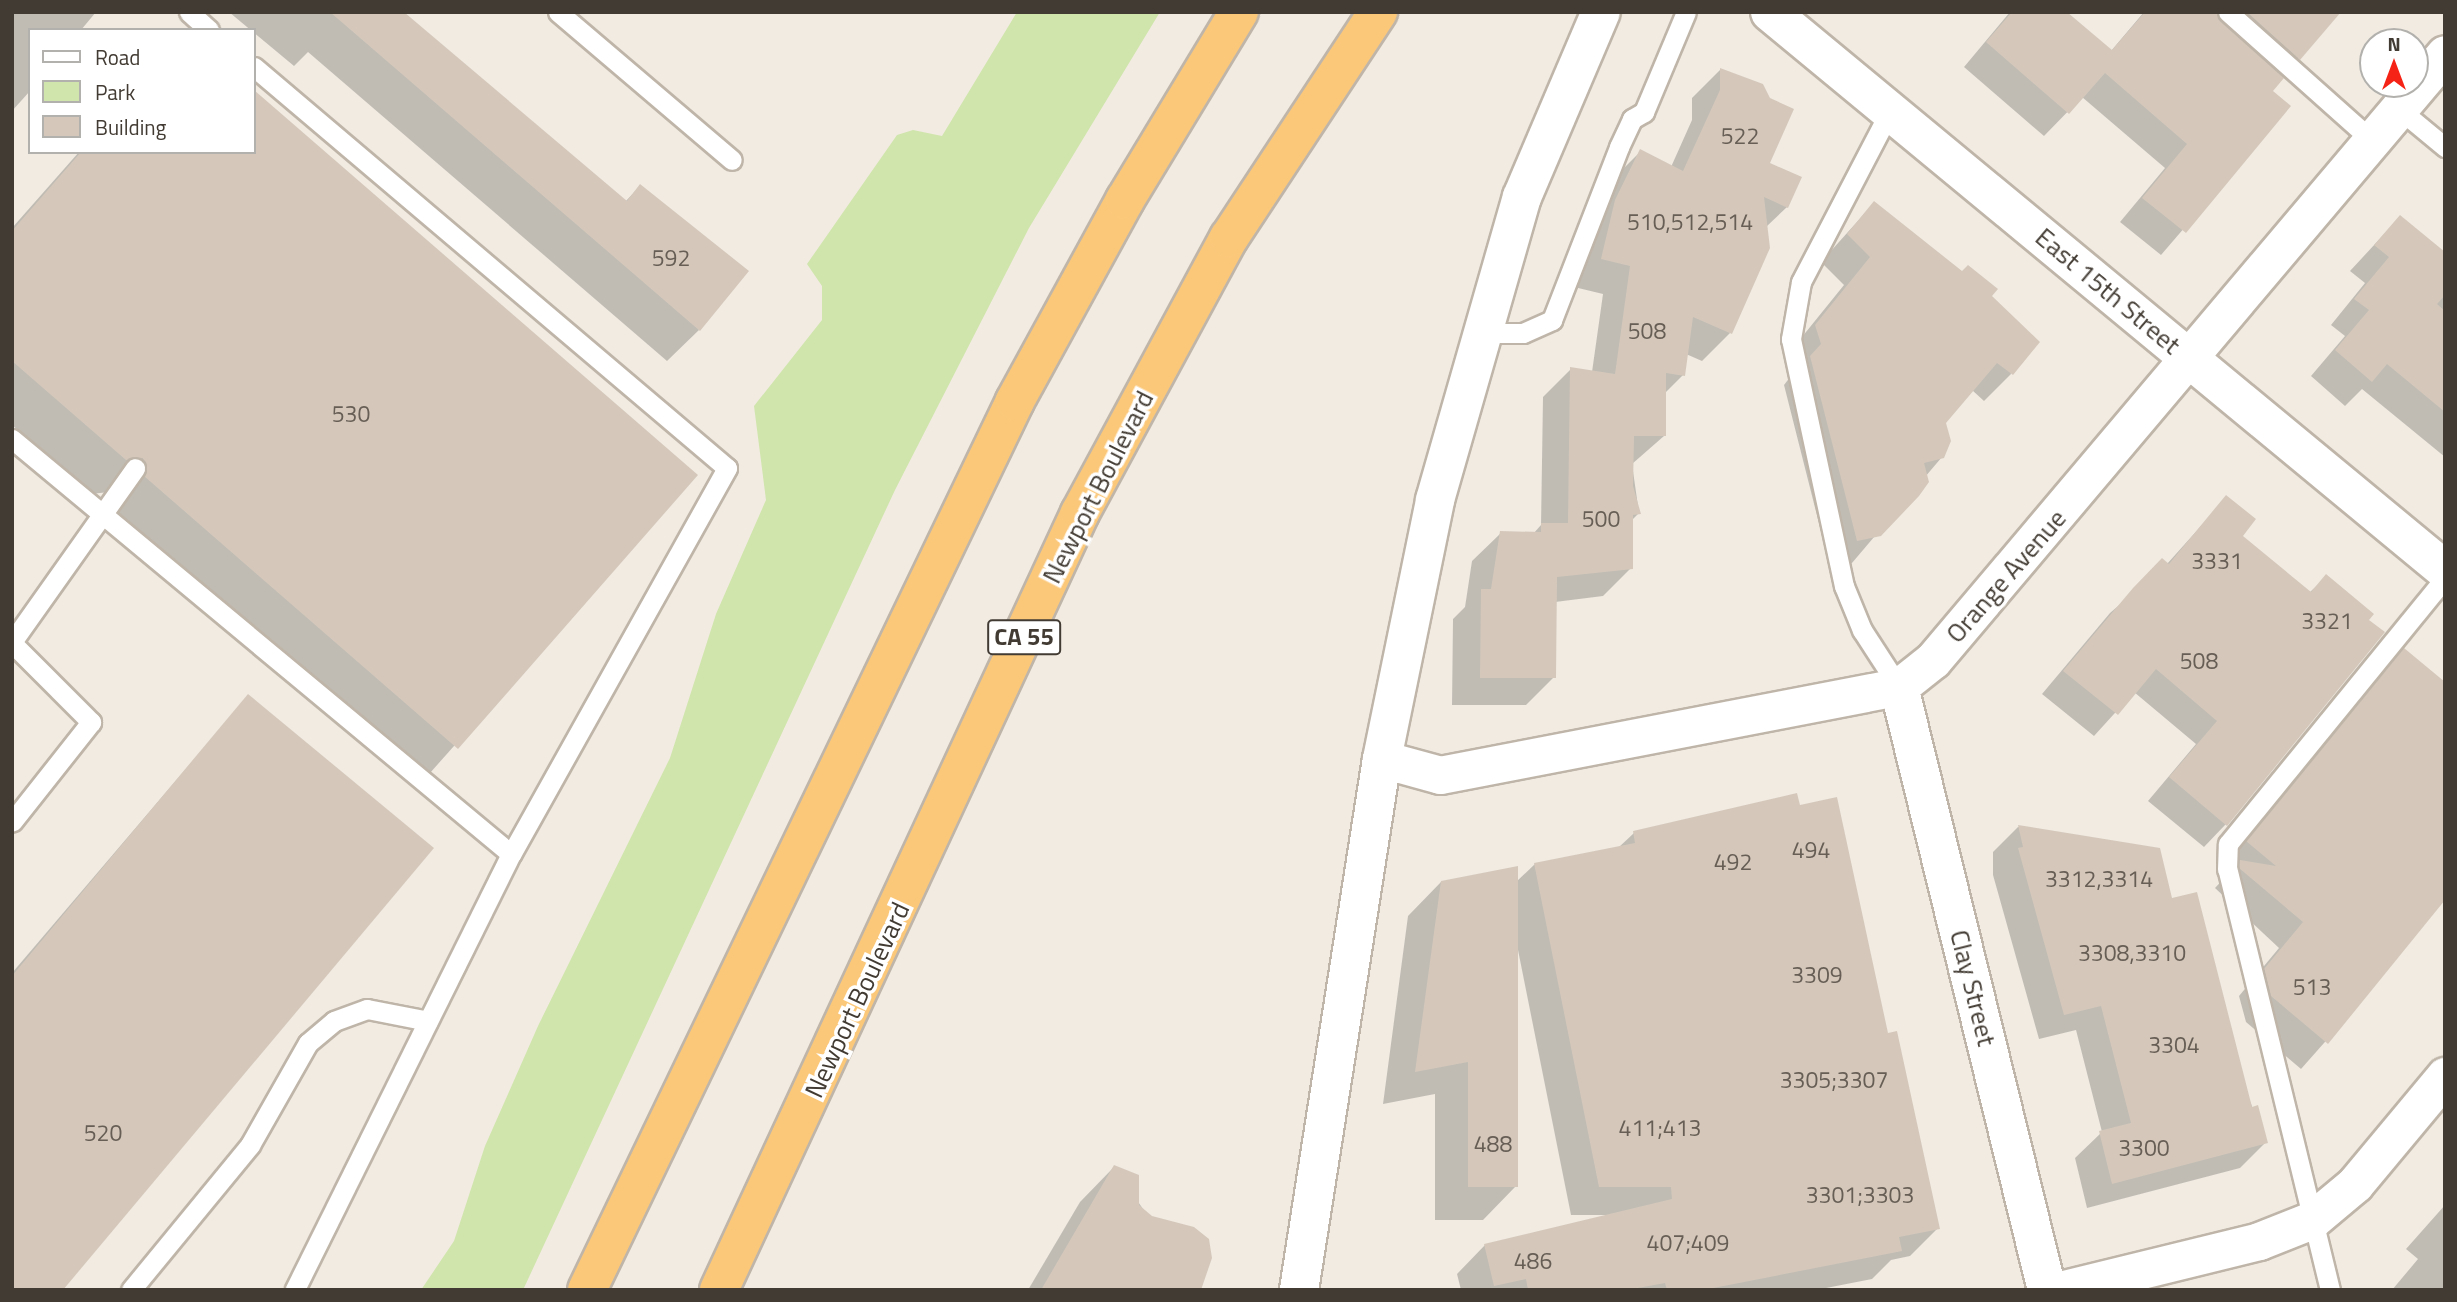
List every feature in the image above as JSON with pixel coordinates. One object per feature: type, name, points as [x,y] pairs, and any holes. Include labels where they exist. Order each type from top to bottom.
[{"type":"highway","points":[[587,1290],[1015,401],[1125,200],[1239,12]]},
{"type":"highway","name":"Newport Boulevard","points":[[719,1290],[1080,513],[1229,238],[1378,12]]},
{"type":"street","points":[[1298,1290],[1382,759],[1435,500],[1522,197],[1601,12]]},
{"type":"street","name":"East 15th Street","points":[[1770,12],[2445,570]]},
{"type":"street","name":"Orange Avenue","points":[[1382,759],[1440,775],[1899,687],[1933,660],[2192,360],[2445,54]]},
{"type":"street","name":"Clay Street","points":[[1899,687],[2048,1290]]},
{"type":"street","points":[[2060,1290],[2259,1241],[2312,1220],[2355,1184],[2445,1076]]},
{"type":"lane","points":[[189,12],[207,28]]},
{"type":"lane","points":[[558,12],[732,160]]},
{"type":"lane","points":[[1483,333],[1523,333],[1552,320],[1619,147],[1632,119],[1643,112],[1686,12]]},
{"type":"lane","points":[[2228,12],[2373,141]]},
{"type":"lane","points":[[256,69],[727,468],[511,854],[295,1290]]},
{"type":"lane","points":[[2399,109],[2445,147]]},
{"type":"lane","points":[[1890,111],[1801,282],[1791,339],[1844,586],[1862,630],[1899,687]]},
{"type":"lane","points":[[12,439],[511,854]]},
{"type":"lane","points":[[12,822],[91,722],[12,642],[100,512],[135,468]]},
{"type":"lane","points":[[2330,1290],[2227,869],[2228,844],[2445,578]]},
{"type":"lane","points":[[131,1290],[250,1145],[308,1043],[334,1021],[367,1009],[428,1021]]},
{"type":"green space","points":[[1017,12],[1160,12],[1029,228],[895,490],[523,1290],[421,1290],[454,1241],[485,1146],[538,1026],[670,758],[716,614],[766,500],[754,406],[822,320],[822,286],[807,264],[897,135],[913,130],[942,136]]},
{"type":"building","points":[[330,12],[404,12],[627,201],[640,184],[749,271],[700,331]]},
{"type":"building","points":[[2012,12],[2067,12],[2112,50],[2145,12],[2216,12],[2284,78],[2273,91],[2291,106],[2186,233],[2142,198],[2187,144],[2105,73],[2069,114],[1986,42]]},
{"type":"building","points":[[2247,12],[2341,12],[2300,60]]},
{"type":"building","points":[[1720,68],[1763,84],[1770,98],[1794,109],[1770,163],[1802,177],[1788,208],[1764,197],[1770,248],[1732,334],[1693,317],[1685,376],[1666,373],[1666,436],[1634,436],[1633,486],[1641,514],[1633,515],[1633,569],[1557,577],[1556,678],[1480,678],[1481,589],[1491,589],[1500,531],[1541,532],[1541,523],[1568,523],[1570,367],[1615,374],[1630,266],[1601,259],[1615,200],[1640,149],[1683,171],[1720,90]]},
{"type":"building","points":[[256,92],[698,475],[458,749],[144,476],[143,458],[126,460],[12,361],[12,231],[79,154],[256,154]]},
{"type":"building","points":[[1874,201],[1962,271],[1968,265],[1998,289],[1992,296],[2040,342],[2013,375],[1997,363],[1946,423],[1951,441],[1944,458],[1924,463],[1929,482],[1919,496],[1881,536],[1857,541],[1810,356],[1821,344],[1815,325],[1870,257],[1847,234]]},
{"type":"building","points":[[2400,215],[2445,252],[2445,295],[2437,304],[2445,311],[2445,412],[2387,364],[2372,382],[2335,350],[2369,310],[2354,299],[2389,257],[2374,245]]},
{"type":"building","points":[[2226,495],[2256,519],[2243,536],[2311,592],[2326,574],[2374,614],[2369,620],[2385,632],[2227,826],[2169,777],[2217,721],[2156,669],[2118,715],[2063,671],[2162,558],[2169,564]]},
{"type":"building","points":[[2404,648],[2445,682],[2445,900],[2328,1044],[2271,996],[2264,969],[2303,922],[2239,868],[2240,860],[2276,866],[2246,841]]},
{"type":"building","points":[[248,694],[434,848],[63,1290],[12,1290],[12,976]]},
{"type":"building","points":[[1797,793],[1800,805],[1837,797],[1888,1033],[1897,1031],[1940,1229],[1899,1237],[1902,1251],[1703,1290],[1667,1290],[1665,1283],[1627,1290],[1528,1290],[1526,1279],[1494,1286],[1484,1244],[1672,1199],[1671,1187],[1599,1187],[1534,863],[1635,843],[1633,831]]},
{"type":"building","points":[[2018,825],[2160,848],[2172,898],[2197,892],[2252,1107],[2258,1105],[2268,1143],[2112,1184],[2099,1131],[2131,1123],[2101,1006],[2064,1015],[2018,848],[2023,847]]},
{"type":"building","points":[[1518,866],[1518,1187],[1468,1187],[1468,1062],[1415,1072],[1441,881]]},
{"type":"building","points":[[1114,1165],[1139,1175],[1139,1205],[1152,1216],[1194,1227],[1209,1239],[1212,1258],[1201,1290],[1041,1290]]}]
